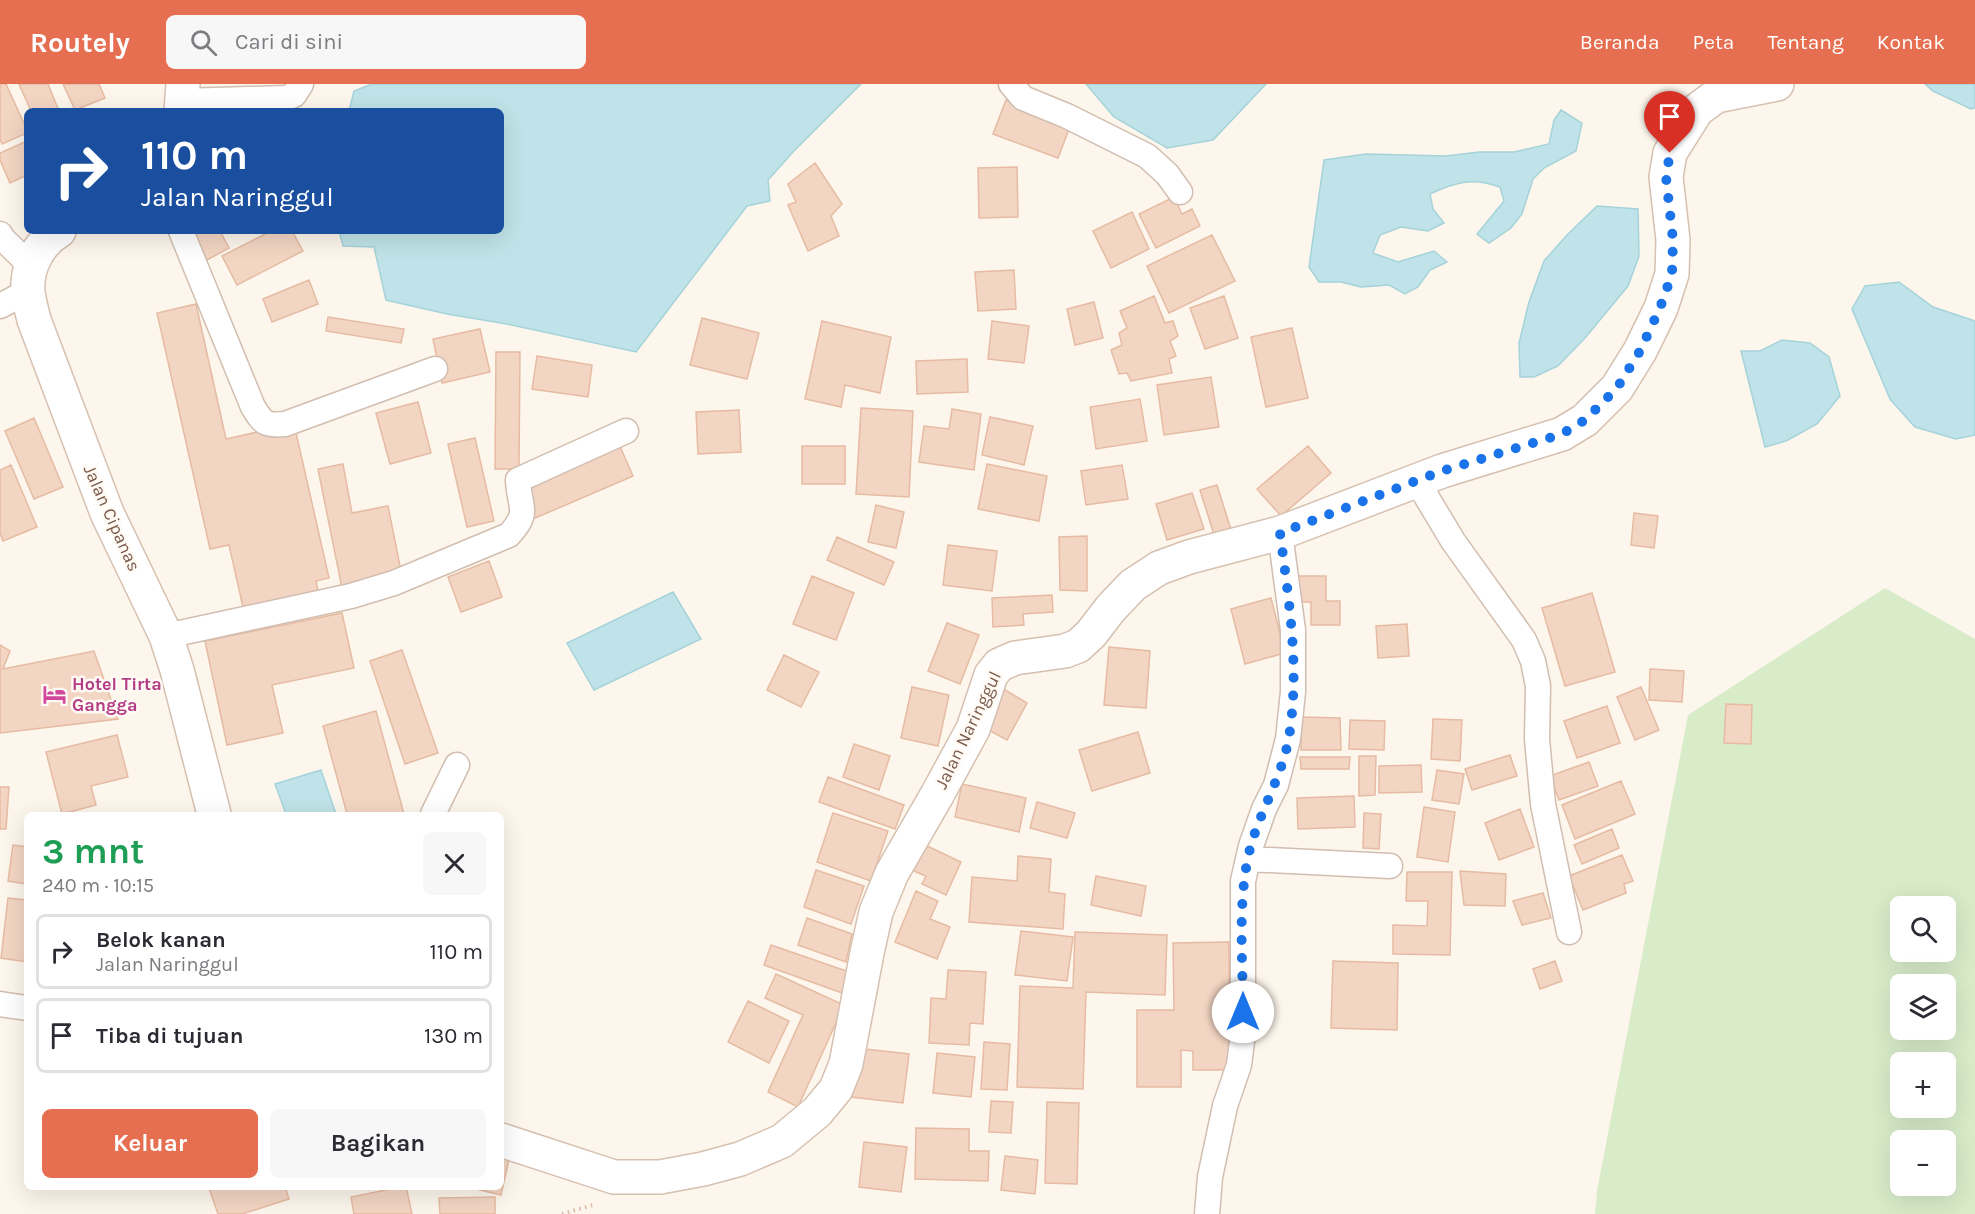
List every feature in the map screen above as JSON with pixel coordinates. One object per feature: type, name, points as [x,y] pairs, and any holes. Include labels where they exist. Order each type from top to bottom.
[{"type":"street","points":[[182,99],[286,98],[294,95],[301,84]]},
{"type":"street","points":[[1011,84],[1023,98],[1067,116],[1147,156],[1167,174],[1180,192]]},
{"type":"street","name":"Jalan Naringgul","points":[[504,1141],[614,1177],[660,1177],[740,1159],[782,1141],[817,1112],[836,1089],[846,1064],[876,912],[892,873],[972,729],[991,675],[999,665],[1015,658],[1065,651],[1078,646],[1133,585],[1159,568],[1189,557],[1280,533],[1417,481],[1562,434],[1585,420],[1617,388],[1640,351],[1660,308],[1672,274],[1673,240],[1666,177],[1670,153],[1697,110],[1716,96],[1777,84]]},
{"type":"street","points":[[0,234],[20,288]]},
{"type":"street","points":[[20,288],[42,246],[56,234]]},
{"type":"street","points":[[182,234],[252,406],[261,420],[270,425],[285,424],[435,369]]},
{"type":"street","name":"Jalan Cipanas","points":[[20,288],[107,513],[166,636],[213,812]]},
{"type":"street","points":[[166,636],[351,596],[394,583],[509,535],[520,523],[523,508],[518,492],[518,480],[626,431]]},
{"type":"street","points":[[1417,481],[1453,541],[1524,639],[1533,661],[1538,686],[1537,739],[1543,804],[1569,932]]},
{"type":"street","points":[[1207,1214],[1210,1177],[1225,1106],[1239,1065],[1243,1033],[1243,881],[1248,859],[1264,809],[1275,785],[1288,739],[1293,692],[1293,630],[1280,533]]},
{"type":"street","points":[[434,812],[457,765]]},
{"type":"street","points":[[1248,859],[1390,866]]},
{"type":"street","points":[[0,1004],[24,1008]]},
{"type":"green space","points":[[1885,588],[1975,639],[1975,1214],[1595,1214],[1597,1191],[1688,715]]},
{"type":"water","points":[[372,84],[861,84],[768,180],[770,201],[747,206],[636,352],[386,300],[374,247],[343,246],[340,234],[504,234],[504,108],[350,108],[354,91]]},
{"type":"water","points":[[1086,84],[1266,84],[1213,140],[1167,148],[1114,117]]},
{"type":"water","points":[[1925,84],[1975,84],[1975,108],[1971,109],[1933,91]]},
{"type":"water","points":[[1561,110],[1582,123],[1576,151],[1544,168],[1533,179],[1522,214],[1511,228],[1489,243],[1477,234],[1504,201],[1500,187],[1481,182],[1464,182],[1430,194],[1433,209],[1444,223],[1428,231],[1401,227],[1380,235],[1373,253],[1398,262],[1434,251],[1447,262],[1430,270],[1418,287],[1405,294],[1389,285],[1361,287],[1341,282],[1319,282],[1309,267],[1324,160],[1366,154],[1446,156],[1479,152],[1514,152],[1549,144],[1554,120]]},
{"type":"water","points":[[1597,206],[1638,209],[1639,256],[1628,286],[1585,338],[1558,366],[1534,377],[1520,377],[1519,343],[1529,302],[1544,261]]},
{"type":"water","points":[[1899,282],[1933,307],[1975,321],[1975,435],[1956,439],[1915,427],[1890,399],[1852,309],[1865,286]]},
{"type":"water","points":[[1782,340],[1810,343],[1829,357],[1840,396],[1817,424],[1786,441],[1765,447],[1741,351],[1760,351]]},
{"type":"water","points":[[673,592],[701,639],[594,690],[567,643]]},
{"type":"water","points":[[321,770],[335,812],[285,812],[275,784]]},
{"type":"building","points":[[0,84],[6,84],[24,123],[24,134],[2,144],[0,139]]},
{"type":"building","points":[[19,84],[48,84],[58,108],[30,108]]},
{"type":"building","points":[[63,84],[99,84],[105,98],[80,108],[74,108]]},
{"type":"building","points":[[1006,100],[1071,124],[1058,158],[993,134]]},
{"type":"building","points":[[24,142],[24,176],[10,183],[0,160],[0,153]]},
{"type":"building","points":[[815,163],[842,204],[831,216],[839,236],[808,251],[788,205],[796,202],[788,184]]},
{"type":"building","points":[[1017,167],[1018,217],[979,218],[978,168]]},
{"type":"building","points":[[1174,197],[1182,214],[1192,209],[1200,226],[1156,248],[1139,214]]},
{"type":"building","points":[[1132,212],[1149,249],[1111,268],[1093,231]]},
{"type":"building","points":[[193,234],[222,234],[229,248],[207,260]]},
{"type":"building","points":[[265,234],[294,234],[303,251],[237,285],[222,256]]},
{"type":"building","points":[[1212,235],[1235,281],[1169,313],[1147,266]]},
{"type":"building","points":[[1014,270],[1016,309],[978,311],[975,272]]},
{"type":"building","points":[[309,280],[318,304],[272,322],[263,299]]},
{"type":"building","points":[[1154,296],[1165,323],[1173,321],[1178,336],[1170,341],[1176,356],[1169,359],[1172,373],[1131,381],[1127,373],[1119,374],[1111,350],[1122,345],[1119,333],[1127,328],[1120,311]]},
{"type":"building","points":[[1224,296],[1238,338],[1205,349],[1190,308]]},
{"type":"building","points":[[1094,302],[1103,338],[1075,345],[1067,309]]},
{"type":"building","points":[[196,304],[226,439],[294,424],[329,578],[316,581],[320,599],[245,616],[229,545],[210,549],[157,313]]},
{"type":"building","points":[[328,317],[404,329],[401,343],[326,331]]},
{"type":"building","points":[[702,318],[759,333],[747,379],[690,365]]},
{"type":"building","points":[[822,321],[891,337],[880,393],[845,385],[841,407],[805,399]]},
{"type":"building","points":[[992,321],[1029,326],[1024,363],[988,359]]},
{"type":"building","points":[[1292,328],[1308,398],[1266,407],[1251,337]]},
{"type":"building","points":[[480,329],[490,372],[442,383],[433,339]]},
{"type":"building","points":[[496,352],[520,352],[519,469],[495,469]]},
{"type":"building","points":[[537,356],[592,365],[588,397],[532,389]]},
{"type":"building","points":[[967,359],[968,392],[917,394],[916,361]]},
{"type":"building","points":[[1211,377],[1219,427],[1164,435],[1157,385]]},
{"type":"building","points":[[1140,399],[1147,441],[1096,449],[1090,407]]},
{"type":"building","points":[[418,402],[431,453],[390,464],[376,413]]},
{"type":"building","points":[[861,408],[913,411],[909,497],[856,494]]},
{"type":"building","points":[[952,409],[981,414],[974,470],[919,462],[924,426],[949,429]]},
{"type":"building","points":[[739,410],[741,452],[698,454],[696,412]]},
{"type":"building","points":[[990,417],[1033,426],[1024,465],[982,455]]},
{"type":"building","points":[[34,418],[63,487],[34,499],[5,431]]},
{"type":"building","points":[[475,438],[494,521],[467,527],[448,444]]},
{"type":"building","points":[[619,444],[633,476],[533,519],[520,488]]},
{"type":"building","points":[[802,446],[845,446],[845,484],[802,484]]},
{"type":"building","points":[[1308,446],[1331,473],[1281,516],[1257,489]]},
{"type":"building","points":[[343,464],[352,513],[388,506],[402,576],[342,588],[318,469]]},
{"type":"building","points":[[987,464],[1047,476],[1039,521],[978,509]]},
{"type":"building","points":[[11,465],[37,527],[3,541],[0,533],[0,470]]},
{"type":"building","points":[[1122,465],[1128,499],[1086,505],[1081,471]]},
{"type":"building","points":[[1217,485],[1233,536],[1216,541],[1200,490]]},
{"type":"building","points":[[1192,493],[1204,529],[1167,540],[1156,504]]},
{"type":"building","points":[[876,505],[904,512],[896,548],[868,542]]},
{"type":"building","points":[[1634,513],[1658,516],[1654,548],[1631,545]]},
{"type":"building","points":[[1087,536],[1087,591],[1060,590],[1059,537]]},
{"type":"building","points":[[837,537],[894,562],[884,585],[827,560]]},
{"type":"building","points":[[948,545],[997,551],[992,591],[943,585]]},
{"type":"building","points":[[489,561],[502,597],[461,612],[448,577]]},
{"type":"building","points":[[812,576],[854,593],[836,640],[793,624]]},
{"type":"building","points":[[1294,576],[1326,576],[1326,601],[1340,601],[1340,625],[1311,625],[1311,602],[1295,602]]},
{"type":"building","points":[[1592,593],[1615,672],[1565,686],[1542,608]]},
{"type":"building","points":[[1052,595],[1053,612],[1023,614],[1024,625],[993,627],[992,598]]},
{"type":"building","points":[[1271,598],[1285,653],[1245,664],[1231,609]]},
{"type":"building","points":[[342,613],[354,668],[272,685],[283,733],[227,745],[205,641]]},
{"type":"building","points":[[947,623],[979,635],[960,684],[928,671]]},
{"type":"building","points":[[1407,624],[1409,656],[1378,658],[1376,626]]},
{"type":"building","name":"Hotel Tirta Gangga","points":[[0,645],[10,651],[3,669],[94,651],[118,719],[0,733]]},
{"type":"building","points":[[1109,647],[1150,651],[1146,708],[1104,705]]},
{"type":"building","points":[[402,650],[438,753],[405,764],[370,661]]},
{"type":"building","points":[[784,655],[819,672],[801,707],[767,690]]},
{"type":"building","points":[[1650,669],[1684,671],[1682,702],[1649,700]]},
{"type":"building","points":[[912,687],[949,695],[938,746],[901,738]]},
{"type":"building","points":[[1000,687],[1027,703],[1007,740],[979,725]]},
{"type":"building","points":[[1641,687],[1659,730],[1635,740],[1617,697]]},
{"type":"building","points":[[1726,704],[1752,705],[1751,744],[1724,743]]},
{"type":"building","points":[[1607,706],[1620,743],[1577,758],[1564,721]]},
{"type":"building","points":[[376,711],[403,812],[346,812],[323,726]]},
{"type":"building","points":[[1301,717],[1340,718],[1341,750],[1301,750]]},
{"type":"building","points":[[1433,719],[1462,720],[1460,761],[1431,759]]},
{"type":"building","points":[[1350,720],[1385,721],[1384,750],[1349,749]]},
{"type":"building","points":[[1138,732],[1150,773],[1092,791],[1079,750]]},
{"type":"building","points":[[117,735],[128,777],[91,786],[96,805],[61,812],[46,752]]},
{"type":"building","points":[[854,744],[890,756],[879,790],[843,777]]},
{"type":"building","points":[[1510,755],[1517,776],[1472,790],[1465,769]]},
{"type":"building","points":[[1359,756],[1376,756],[1375,795],[1359,796]]},
{"type":"building","points":[[1300,757],[1350,757],[1349,769],[1301,769]]},
{"type":"building","points":[[1589,762],[1598,786],[1559,800],[1550,776]]},
{"type":"building","points":[[1421,765],[1422,792],[1379,793],[1379,766]]},
{"type":"building","points":[[1437,770],[1464,774],[1459,804],[1432,800]]},
{"type":"building","points":[[828,777],[904,805],[895,829],[819,802]]},
{"type":"building","points":[[1621,781],[1635,814],[1575,839],[1562,805]]},
{"type":"building","points":[[962,784],[1026,798],[1019,832],[955,817]]},
{"type":"building","points":[[0,787],[9,787],[6,829],[0,829]]},
{"type":"building","points":[[1354,796],[1355,827],[1298,829],[1297,798]]},
{"type":"building","points":[[1037,802],[1075,813],[1067,838],[1030,828]]},
{"type":"building","points":[[1424,807],[1455,812],[1448,862],[1417,857]]},
{"type":"building","points":[[1520,809],[1534,847],[1499,860],[1485,823]]},
{"type":"building","points":[[833,813],[888,831],[871,881],[817,862]]},
{"type":"building","points":[[1364,813],[1381,814],[1379,849],[1363,848]]},
{"type":"building","points":[[1612,829],[1619,848],[1582,864],[1574,845]]},
{"type":"building","points":[[921,843],[961,862],[946,895],[922,884],[926,876],[909,869]]},
{"type":"building","points":[[13,845],[24,847],[24,884],[8,881]]},
{"type":"building","points":[[1622,855],[1633,881],[1624,884],[1626,893],[1583,910],[1569,876]]},
{"type":"building","points":[[1018,856],[1051,859],[1049,892],[1065,894],[1063,929],[969,922],[972,877],[1017,881]]},
{"type":"building","points":[[816,870],[864,886],[851,924],[804,907]]},
{"type":"building","points":[[1460,871],[1506,874],[1505,906],[1464,905]]},
{"type":"building","points":[[1407,872],[1452,872],[1450,955],[1393,954],[1393,925],[1427,926],[1428,901],[1406,901]]},
{"type":"building","points":[[1096,876],[1146,886],[1141,916],[1091,905]]},
{"type":"building","points":[[916,891],[938,901],[930,919],[950,927],[937,959],[895,942]]},
{"type":"building","points":[[1543,893],[1551,918],[1522,925],[1513,901]]},
{"type":"building","points":[[8,898],[24,900],[24,962],[1,958]]},
{"type":"building","points":[[807,918],[852,934],[846,962],[798,945]]},
{"type":"building","points":[[1021,931],[1073,937],[1067,981],[1015,975]]},
{"type":"building","points":[[1075,932],[1167,935],[1165,995],[1086,992],[1083,1089],[1017,1087],[1020,986],[1073,988]]},
{"type":"building","points":[[1229,942],[1230,1070],[1193,1070],[1193,1051],[1181,1050],[1181,1087],[1137,1087],[1137,1010],[1174,1010],[1173,943]]},
{"type":"building","points":[[771,945],[852,973],[845,994],[764,965]]},
{"type":"building","points":[[1333,961],[1398,963],[1397,1030],[1331,1028]]},
{"type":"building","points":[[1555,961],[1562,981],[1540,989],[1533,969]]},
{"type":"building","points":[[948,970],[986,972],[983,1024],[970,1023],[969,1045],[929,1043],[931,998],[946,999]]},
{"type":"building","points":[[776,974],[844,1005],[798,1107],[768,1092],[803,1015],[765,998]]},
{"type":"building","points":[[748,1001],[789,1021],[769,1063],[728,1042]]},
{"type":"building","points":[[984,1042],[1010,1044],[1007,1090],[981,1089]]},
{"type":"building","points":[[856,1048],[909,1054],[903,1103],[851,1097]]},
{"type":"building","points":[[937,1053],[975,1057],[971,1097],[933,1093]]},
{"type":"building","points":[[991,1101],[1013,1102],[1011,1133],[989,1132]]},
{"type":"building","points":[[1047,1102],[1079,1103],[1077,1184],[1045,1183]]},
{"type":"building","points":[[916,1128],[969,1129],[969,1151],[989,1151],[988,1181],[915,1179]]},
{"type":"building","points":[[864,1142],[907,1147],[901,1192],[859,1187]]},
{"type":"building","points":[[504,1154],[510,1155],[504,1182]]},
{"type":"building","points":[[1005,1156],[1038,1160],[1035,1194],[1001,1190]]},
{"type":"building","points":[[210,1190],[286,1190],[289,1199],[242,1214],[218,1214]]},
{"type":"building","points":[[386,1190],[407,1190],[412,1214],[354,1214],[351,1197]]},
{"type":"building","points":[[480,1190],[502,1190],[501,1195]]},
{"type":"building","points":[[495,1197],[495,1214],[440,1214],[439,1198]]},
{"type":"place","name":"Hotel Tirta Gangga","points":[[54,694]]},
{"type":"route","points":[[1243,1012],[1243,881],[1251,846],[1275,785],[1288,739],[1293,692],[1293,630],[1280,533],[1442,471],[1562,434],[1585,420],[1617,388],[1640,351],[1660,308],[1672,274],[1673,240],[1666,177],[1670,153]]}]
